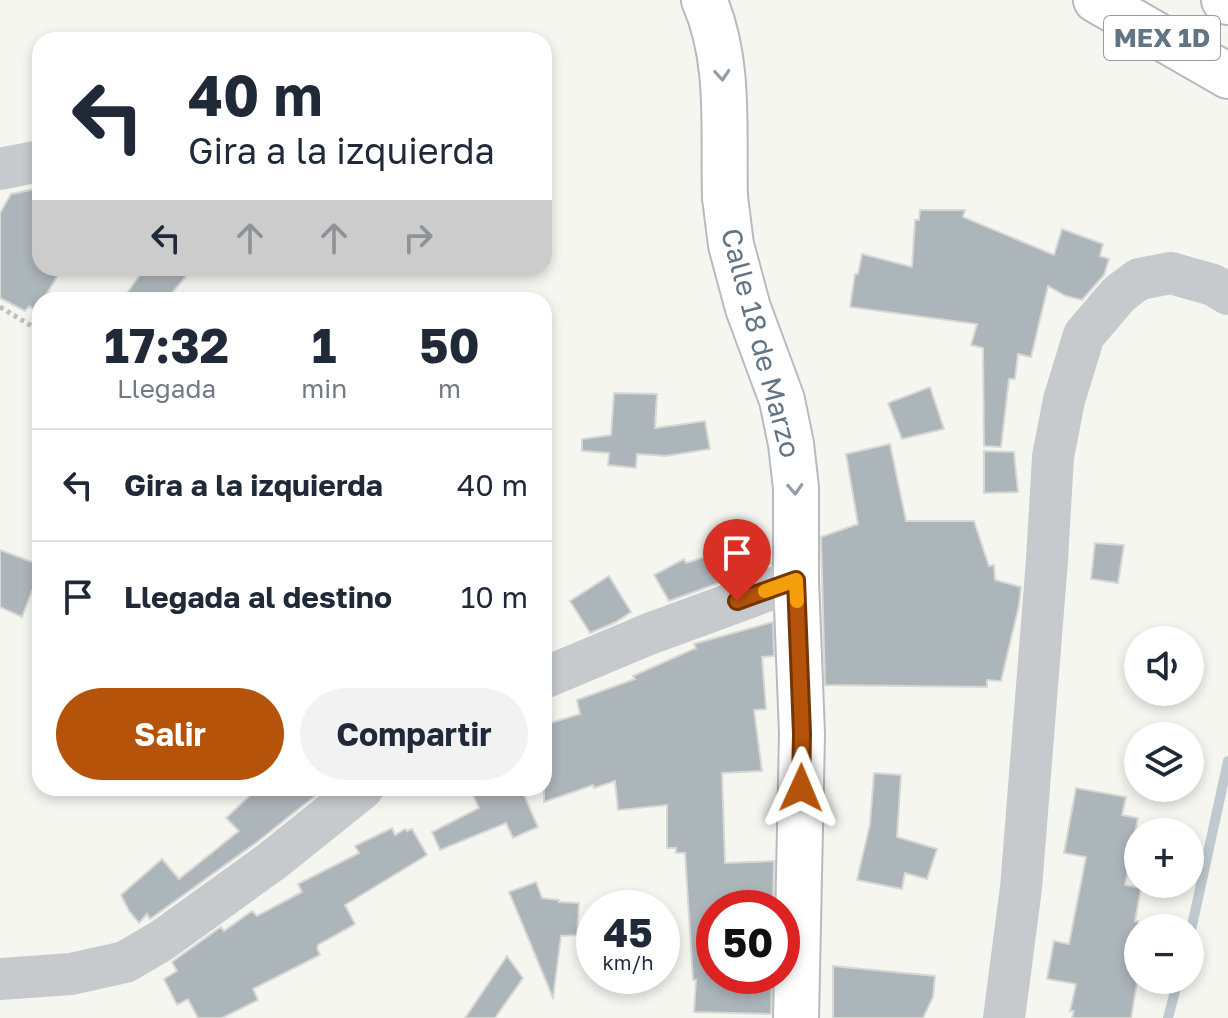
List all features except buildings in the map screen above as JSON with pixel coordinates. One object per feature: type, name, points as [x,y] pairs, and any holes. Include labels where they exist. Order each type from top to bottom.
[{"type":"main road","name":"Calle 18 de Marzo","points":[[704,0],[720,46],[725,197],[731,245],[748,308],[782,400],[796,488],[802,734],[796,1018]]},
{"type":"main road","name":"MEX 1D","points":[[1096,0],[1228,76]]},
{"type":"street","points":[[0,169],[32,163]]},
{"type":"street","points":[[1004,1018],[1021,888],[1053,457],[1064,400],[1084,335],[1119,294],[1139,279],[1171,273],[1213,285],[1228,294]]},
{"type":"street","points":[[552,675],[649,634],[796,580]]},
{"type":"street","points":[[0,979],[71,974],[125,962],[161,941],[272,861],[353,796]]},
{"type":"path","points":[[0,307],[32,326]]},
{"type":"waterway","points":[[1195,914],[1228,761]]},
{"type":"waterway","points":[[1168,1018],[1174,994]]},
{"type":"slow traffic","points":[[765,591],[796,580],[797,601]]},
{"type":"route","points":[[737,601],[796,580],[801,788]]}]
